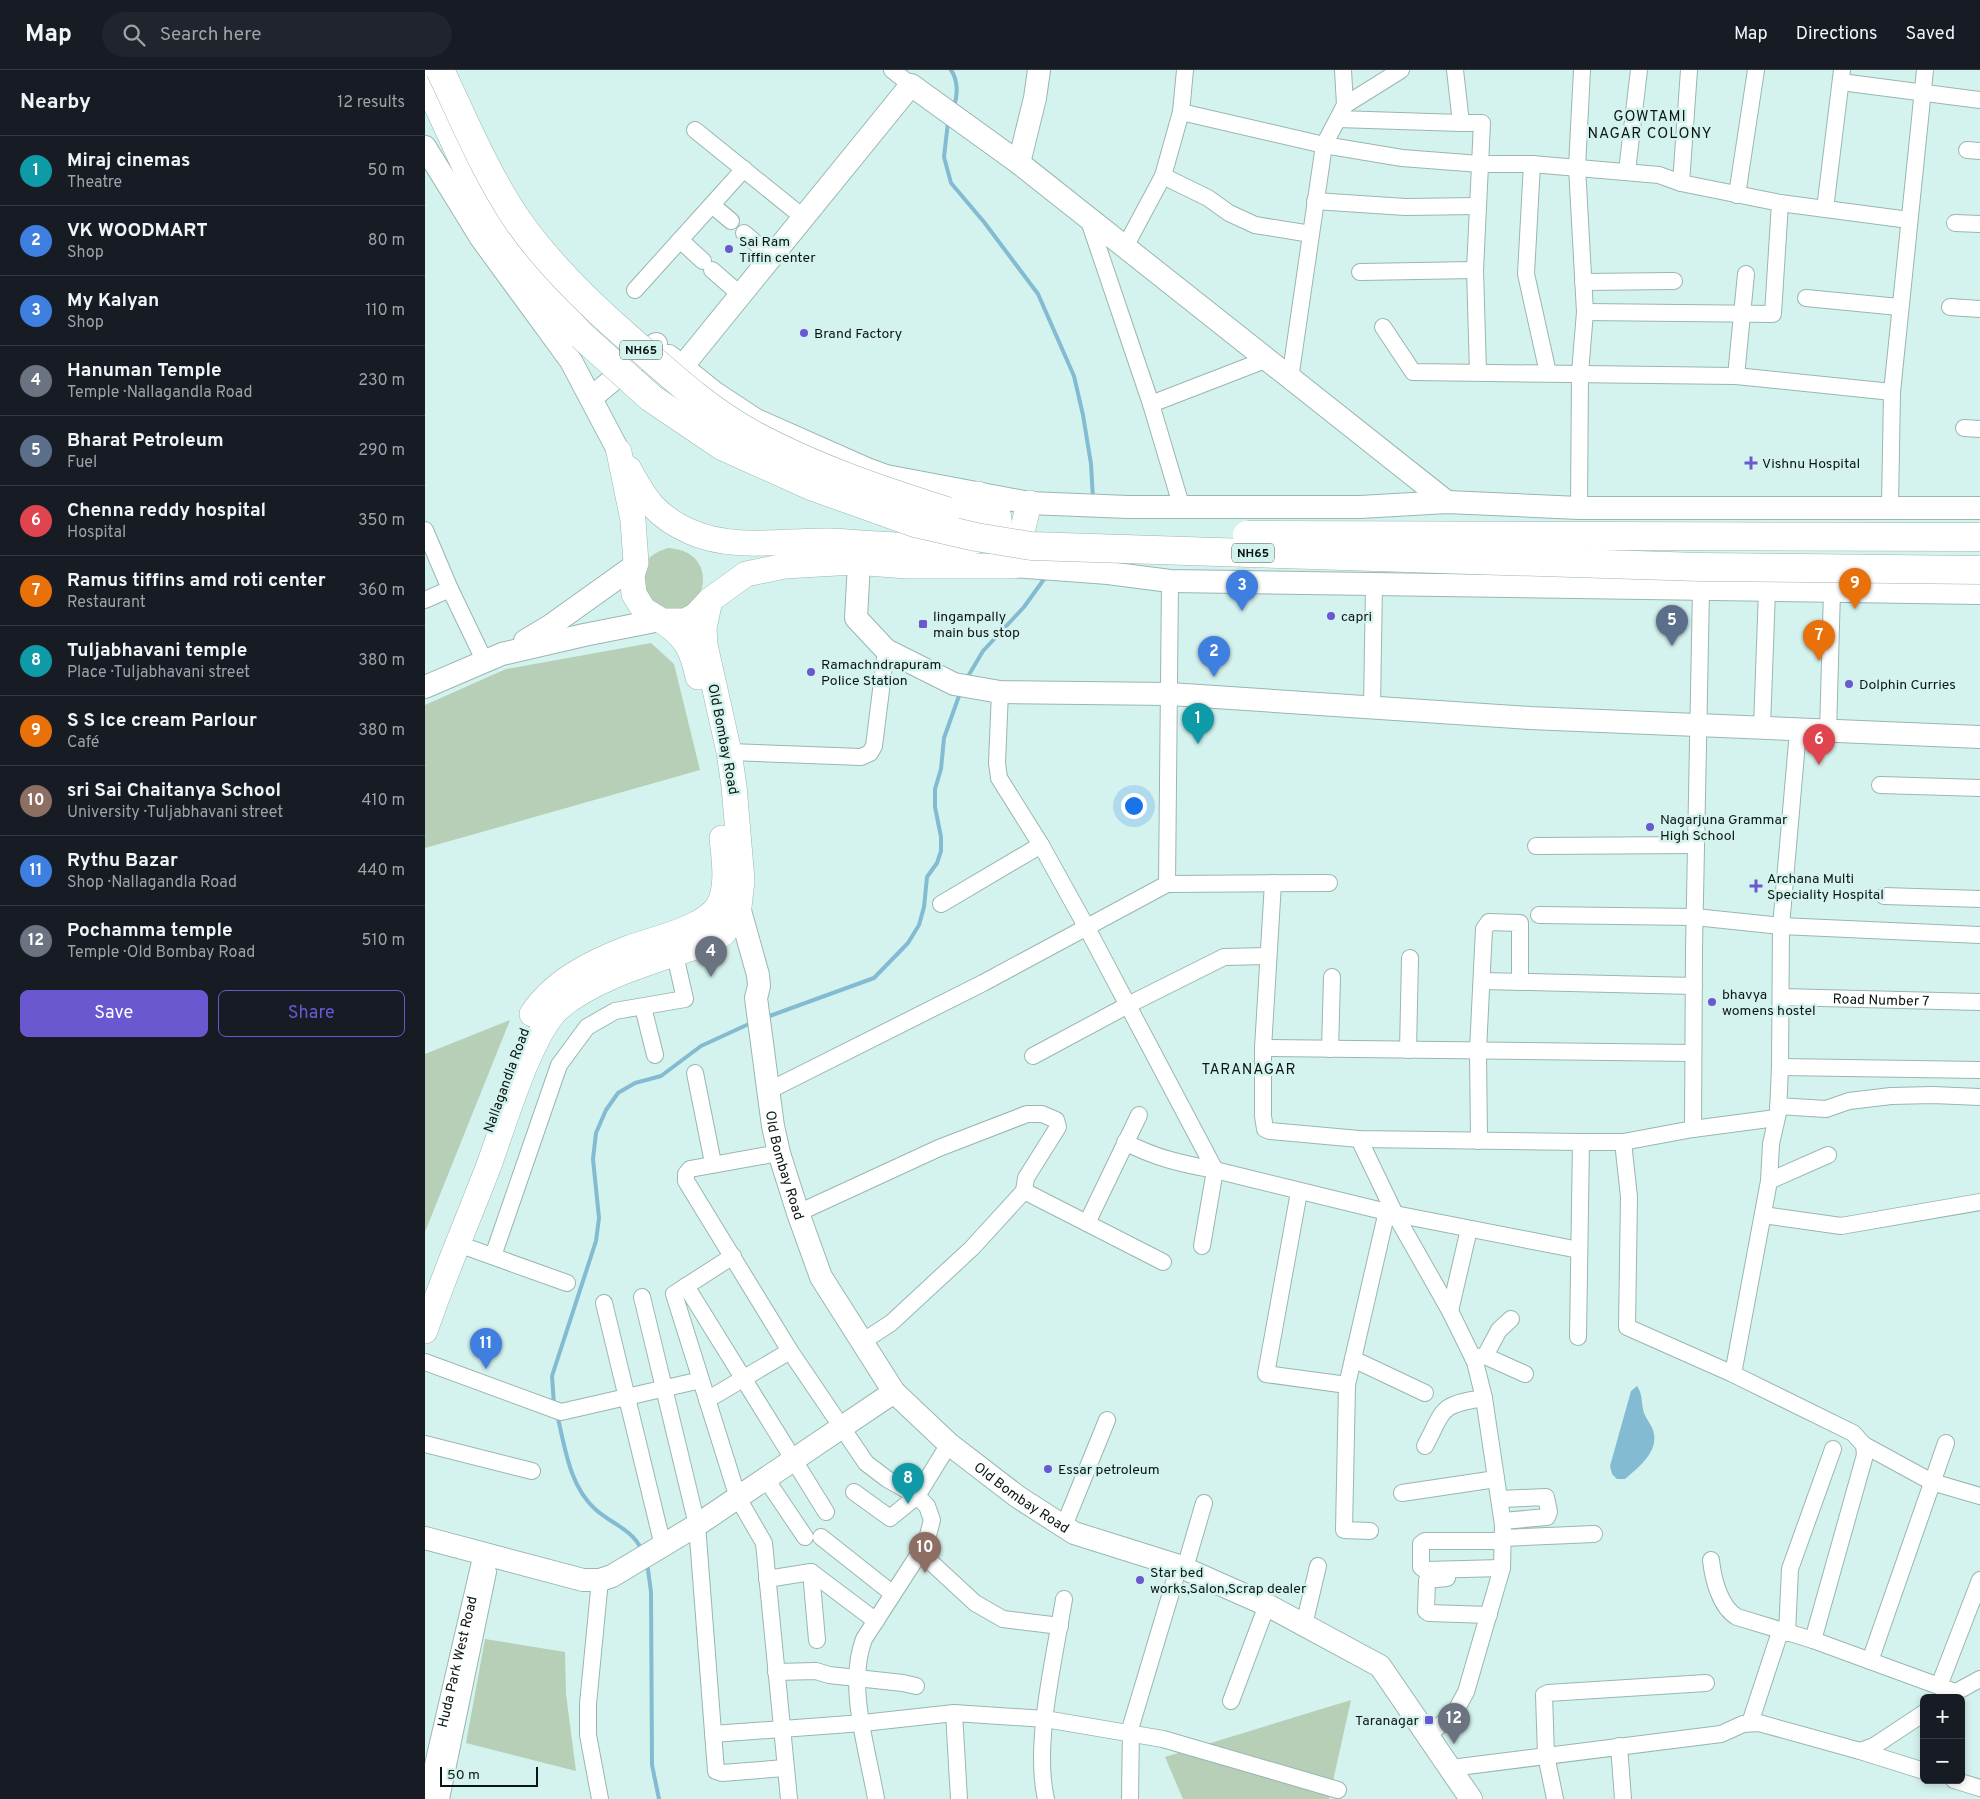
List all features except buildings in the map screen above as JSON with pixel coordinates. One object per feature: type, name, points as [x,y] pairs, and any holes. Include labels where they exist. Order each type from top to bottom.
[{"type":"highway","name":"NH65","points":[[440,70],[491,174],[518,220],[551,264],[579,294],[674,381],[753,434],[786,450],[863,483],[947,511],[991,522],[1064,530],[1196,534],[1980,537]]},
{"type":"highway","name":"NH65","points":[[425,77],[477,190],[558,310],[582,336],[651,398],[722,446],[811,486],[915,523],[975,537],[1031,546],[1700,568],[1980,570]]},
{"type":"main road","points":[[619,452],[637,485],[659,515],[692,532],[741,544],[829,541],[861,553],[952,566],[1014,566],[1029,502]]},
{"type":"main road","name":"Old Bombay Road","points":[[619,452],[633,520],[634,566],[632,575],[634,594],[643,610],[679,632],[689,646],[695,663],[714,757],[724,864],[733,882]]},
{"type":"main road","points":[[661,621],[685,621],[703,609],[710,600],[747,574],[760,570],[861,553],[919,546],[935,546],[987,538],[994,534],[1000,524],[1000,514],[995,506],[978,494]]},
{"type":"main road","points":[[919,546],[952,566]]},
{"type":"main road","name":"Old Bombay Road","points":[[710,600],[704,628],[705,645],[735,786],[733,882]]},
{"type":"main road","points":[[727,924],[733,882]]},
{"type":"main road","name":"Nallagandla Road","points":[[425,1286],[475,1163],[532,1030],[551,991],[568,978],[594,963],[692,926],[718,906],[733,882]]},
{"type":"main road","name":"Nallagandla Road","points":[[425,1331],[458,1244],[532,1030],[582,991],[675,955],[727,924]]},
{"type":"street","points":[[453,70],[524,214],[559,258],[682,367],[715,393],[756,420],[886,476],[1029,502],[1182,508],[1324,507],[1447,502],[1579,508],[1890,506],[1980,508]]},
{"type":"street","points":[[892,70],[1019,163],[1290,380],[1447,502]]},
{"type":"street","points":[[1019,163],[1035,98],[1039,70]]},
{"type":"street","points":[[1125,247],[1163,176],[1181,112],[1185,70]]},
{"type":"street","points":[[1290,380],[1324,145],[1341,112],[1343,70]]},
{"type":"street","points":[[1341,112],[1401,70]]},
{"type":"street","points":[[1455,70],[1461,123]]},
{"type":"street","points":[[1579,508],[1580,373],[1585,312],[1577,167],[1582,70]]},
{"type":"street","points":[[1627,171],[1639,70]]},
{"type":"street","points":[[1681,183],[1689,70]]},
{"type":"street","points":[[1737,195],[1756,70]]},
{"type":"street","points":[[1890,506],[1892,392],[1899,307],[1925,70]]},
{"type":"street","points":[[1825,209],[1841,76],[1923,92],[1980,100]]},
{"type":"street","points":[[682,367],[742,296],[911,85]]},
{"type":"street","points":[[1181,112],[1324,145],[1402,158],[1480,164],[1532,164],[1627,171],[1659,175],[1681,183],[1780,203],[1909,220]]},
{"type":"street","points":[[1341,112],[1461,123],[1481,123],[1475,270],[1478,372]]},
{"type":"street","points":[[695,130],[805,218]]},
{"type":"street","points":[[425,147],[481,238],[571,361],[619,452]]},
{"type":"street","points":[[1532,164],[1526,274],[1548,373]]},
{"type":"street","points":[[635,290],[743,169]]},
{"type":"street","points":[[1163,176],[1208,198],[1229,213],[1255,225],[1311,234]]},
{"type":"street","points":[[1315,201],[1405,207],[1478,206]]},
{"type":"street","points":[[1585,312],[1742,312],[1773,314],[1780,203]]},
{"type":"street","points":[[712,205],[731,221]]},
{"type":"street","points":[[1088,218],[1151,404],[1182,508]]},
{"type":"street","points":[[1955,223],[1980,224]]},
{"type":"street","points":[[744,233],[772,257]]},
{"type":"street","points":[[679,240],[742,296]]},
{"type":"street","points":[[1360,272],[1475,270]]},
{"type":"street","points":[[1736,376],[1746,274]]},
{"type":"street","points":[[1583,282],[1673,281]]},
{"type":"street","points":[[1806,298],[1899,307]]},
{"type":"street","points":[[1950,307],[1980,309]]},
{"type":"street","points":[[1383,327],[1413,372],[1736,376],[1892,392]]},
{"type":"street","points":[[591,398],[656,344]]},
{"type":"street","points":[[1151,404],[1265,360]]},
{"type":"street","points":[[1323,583],[1324,507]]},
{"type":"street","points":[[425,530],[451,589],[494,658]]},
{"type":"street","points":[[861,553],[857,618],[887,650],[954,684],[996,691],[1170,694],[1530,718],[1762,727],[1798,731],[1980,737]]},
{"type":"street","points":[[425,687],[494,658],[550,626],[634,566]]},
{"type":"street","points":[[1014,566],[1108,573],[1170,581],[1980,593]]},
{"type":"street","points":[[1167,884],[1170,581]]},
{"type":"street","points":[[1372,707],[1374,584]]},
{"type":"street","points":[[425,600],[451,589]]},
{"type":"street","points":[[1693,1129],[1701,589]]},
{"type":"street","points":[[1762,727],[1767,590]]},
{"type":"street","points":[[1828,732],[1832,591]]},
{"type":"street","points":[[494,658],[584,635],[661,621]]},
{"type":"street","points":[[729,752],[861,757],[870,753],[874,746],[887,650]]},
{"type":"street","points":[[996,691],[997,764],[999,778],[1041,845],[1087,928],[1215,1170],[1202,1246]]},
{"type":"street","points":[[1733,1374],[1769,1181],[1771,1144],[1777,1112],[1780,1067],[1781,926],[1798,731]]},
{"type":"street","points":[[1880,785],[1980,788]]},
{"type":"street","points":[[941,904],[1041,845]]},
{"type":"street","points":[[1536,846],[1696,845]]},
{"type":"street","points":[[1273,883],[1263,1048],[1263,1116],[1265,1129],[1270,1132],[1359,1139],[1623,1142],[1777,1112],[1826,1110],[1849,1101],[1891,1096],[1980,1097]]},
{"type":"street","points":[[768,1091],[1087,928],[1167,884],[1329,883]]},
{"type":"street","points":[[1884,896],[1980,899]]},
{"type":"street","points":[[1539,915],[1695,917],[1781,926],[1980,935]]},
{"type":"street","points":[[1479,1140],[1478,1050],[1484,929],[1487,923],[1493,921],[1518,922],[1522,926],[1525,982]]},
{"type":"street","name":"Old Bombay Road","points":[[727,924],[758,1012],[768,1091],[779,1153],[798,1213],[821,1276],[893,1392],[949,1444],[1018,1497],[1074,1533],[1182,1567],[1267,1605],[1380,1666],[1429,1734],[1471,1799]]},
{"type":"street","points":[[493,1256],[559,1065],[587,1027],[615,1012],[685,999],[675,955]]},
{"type":"street","points":[[1033,1056],[1128,1005],[1224,957],[1268,956]]},
{"type":"street","points":[[1408,1050],[1410,958]]},
{"type":"street","points":[[1330,1049],[1332,977]]},
{"type":"street","points":[[1482,981],[1694,986]]},
{"type":"street","name":"Road Number 7","points":[[1781,997],[1980,1002]]},
{"type":"street","points":[[643,1006],[655,1055]]},
{"type":"street","points":[[1263,1048],[1693,1053]]},
{"type":"street","points":[[1780,1067],[1980,1070]]},
{"type":"street","points":[[695,1073],[713,1163]]},
{"type":"street","points":[[798,1213],[939,1148],[1027,1114],[1042,1114],[1056,1120],[1057,1127],[1027,1178],[1024,1191],[972,1248],[891,1322],[862,1342]]},
{"type":"street","points":[[1087,1223],[1139,1115]]},
{"type":"street","points":[[1359,1139],[1391,1213],[1479,1357],[1503,1521],[1504,1540],[1501,1573],[1466,1692],[1454,1714],[1429,1734]]},
{"type":"street","points":[[1125,1142],[1147,1154],[1170,1162],[1215,1170],[1391,1213],[1579,1250]]},
{"type":"street","points":[[1578,1337],[1581,1142]]},
{"type":"street","points":[[1623,1142],[1629,1197],[1627,1327],[1733,1374],[1853,1433],[1864,1445],[1932,1482],[1980,1496]]},
{"type":"street","points":[[779,1153],[713,1163],[690,1169],[686,1174],[686,1181],[790,1350],[866,1463],[887,1479],[917,1496],[927,1506],[932,1520],[927,1543],[921,1554],[893,1594],[860,1650],[857,1686],[877,1799]]},
{"type":"street","points":[[1769,1181],[1828,1155]]},
{"type":"street","points":[[1024,1191],[1163,1262]]},
{"type":"street","points":[[1299,1192],[1266,1374],[1347,1385]]},
{"type":"street","points":[[1763,1215],[1841,1226],[1980,1202]]},
{"type":"street","points":[[1370,1531],[1344,1530],[1347,1385],[1391,1213]]},
{"type":"street","points":[[1450,1311],[1469,1229]]},
{"type":"street","points":[[458,1244],[567,1283]]},
{"type":"street","points":[[733,1256],[674,1294],[738,1498],[764,1543],[789,1799]]},
{"type":"street","points":[[686,1286],[826,1512]]},
{"type":"street","points":[[642,1297],[697,1525],[717,1773],[785,1768]]},
{"type":"street","points":[[604,1303],[627,1398],[659,1548]]},
{"type":"street","points":[[1479,1357],[1499,1330],[1511,1319]]},
{"type":"street","points":[[707,1400],[790,1350]]},
{"type":"street","points":[[1479,1357],[1525,1374]]},
{"type":"street","points":[[1353,1359],[1425,1393]]},
{"type":"street","points":[[425,1362],[561,1412],[568,1412],[701,1380]]},
{"type":"street","points":[[425,1538],[583,1580],[600,1580],[612,1576],[697,1525],[843,1428],[893,1392]]},
{"type":"street","points":[[1425,1446],[1445,1408],[1455,1402],[1484,1398]]},
{"type":"street","points":[[1064,1526],[1107,1420]]},
{"type":"street","points":[[1870,1661],[1946,1443]]},
{"type":"street","points":[[425,1444],[532,1471]]},
{"type":"street","points":[[854,1492],[890,1518],[917,1496],[949,1444]]},
{"type":"street","points":[[1813,1640],[1865,1455],[1864,1445]]},
{"type":"street","points":[[1750,1723],[1783,1632],[1789,1569],[1833,1449]]},
{"type":"street","points":[[765,1479],[813,1537],[893,1594]]},
{"type":"street","points":[[1402,1493],[1496,1479]]},
{"type":"street","points":[[1500,1499],[1546,1497],[1548,1500],[1547,1517],[1503,1521]]},
{"type":"street","points":[[1130,1799],[1132,1735],[1135,1712],[1204,1502]]},
{"type":"street","points":[[1501,1573],[1425,1570],[1421,1567],[1421,1544],[1425,1541],[1504,1540],[1594,1534]]},
{"type":"street","name":"Huda Park West Road","points":[[432,1795],[487,1554]]},
{"type":"street","points":[[921,1554],[975,1603],[1003,1619],[1060,1626]]},
{"type":"street","points":[[1711,1560],[1716,1585],[1733,1614],[1783,1632],[1813,1640],[1947,1692],[1980,1679]]},
{"type":"street","points":[[1304,1625],[1318,1566]]},
{"type":"street","points":[[767,1579],[811,1572],[876,1621]]},
{"type":"street","points":[[811,1572],[817,1640]]},
{"type":"street","points":[[1489,1615],[1429,1614],[1426,1611],[1427,1580],[1430,1578],[1501,1573]]},
{"type":"street","points":[[600,1580],[588,1704],[588,1735],[600,1799]]},
{"type":"street","points":[[1947,1692],[1980,1580]]},
{"type":"street","points":[[1046,1799],[1042,1783],[1045,1719],[1064,1599]]},
{"type":"street","points":[[1231,1701],[1267,1605]]},
{"type":"street","points":[[776,1672],[816,1671],[829,1675],[857,1677],[916,1686]]},
{"type":"street","points":[[1555,1799],[1546,1755],[1544,1696],[1548,1693],[1707,1682]]},
{"type":"street","points":[[713,1734],[863,1723],[954,1713],[1045,1719],[1163,1739],[1338,1790]]},
{"type":"street","points":[[954,1713],[959,1799]]},
{"type":"street","points":[[1860,1751],[1875,1746],[1920,1716]]},
{"type":"street","points":[[1451,1768],[1721,1734],[1750,1723],[1759,1723],[1920,1770]]},
{"type":"street","points":[[1619,1746],[1623,1799]]},
{"type":"street","points":[[1965,1783],[1980,1788]]},
{"type":"green space","points":[[668,548],[685,552],[696,560],[702,571],[703,583],[700,594],[693,604],[683,610],[668,610],[644,596],[643,579],[647,561],[652,556]]},
{"type":"green space","points":[[651,643],[674,664],[700,770],[425,848],[425,705],[506,669]]},
{"type":"green space","points":[[510,1020],[425,1232],[425,1054]]},
{"type":"green space","points":[[485,1639],[565,1652],[566,1694],[576,1771],[466,1743]]},
{"type":"green space","points":[[1351,1700],[1329,1799],[1183,1799],[1165,1757]]},
{"type":"water","points":[[1637,1386],[1644,1413],[1653,1430],[1654,1445],[1647,1458],[1636,1469],[1625,1479],[1617,1479],[1612,1474],[1610,1466],[1631,1391]]},
{"type":"waterway","points":[[951,70],[957,88],[954,106]]},
{"type":"waterway","points":[[948,122],[944,157],[951,183],[984,222],[1038,294],[1074,376],[1091,464],[1093,499]]},
{"type":"waterway","points":[[967,678],[983,651],[1024,607],[1047,575]]},
{"type":"waterway","points":[[767,1017],[874,978],[908,943],[919,925],[924,907],[927,877],[937,863],[941,851],[941,837],[935,807],[935,789],[941,769],[944,738],[960,693]]},
{"type":"waterway","points":[[554,1405],[552,1376],[596,1241],[599,1218],[593,1159],[596,1133],[606,1110],[618,1093],[635,1083],[661,1076],[701,1046],[751,1023]]},
{"type":"waterway","points":[[557,1414],[569,1465],[579,1489],[595,1509],[632,1536],[641,1549]]},
{"type":"waterway","points":[[647,1562],[651,1592],[652,1765],[659,1799]]},
{"type":"place","name":"Sai Ram Tiffin center","points":[[729,249]]},
{"type":"place","name":"Brand Factory","points":[[804,333]]},
{"type":"place","name":"Vishnu Hospital","points":[[1751,463]]},
{"type":"place","name":"S S Ice cream Parlour","points":[[1855,609]]},
{"type":"place","name":"My Kalyan","points":[[1242,611]]},
{"type":"place","name":"capri","points":[[1331,616]]},
{"type":"place","name":"lingampally main bus stop","points":[[923,624]]},
{"type":"place","name":"Bharat Petroleum","points":[[1672,646]]},
{"type":"place","name":"Ramus tiffins amd roti center","points":[[1819,661]]},
{"type":"place","name":"Ramachndrapuram Police Station","points":[[811,672]]},
{"type":"place","name":"VK WOODMART","points":[[1214,677]]},
{"type":"place","name":"Dolphin Curries","points":[[1849,684]]},
{"type":"place","name":"Miraj cinemas","points":[[1198,744]]},
{"type":"place","name":"Chenna reddy hospital","points":[[1819,765]]},
{"type":"place","name":"Nagarjuna Grammar High School","points":[[1650,827]]},
{"type":"place","name":"Archana Multi Speciality Hospital","points":[[1756,886]]},
{"type":"place","name":"Hanuman Temple","points":[[711,977]]},
{"type":"place","name":"bhavya womens hostel","points":[[1712,1002]]},
{"type":"place","name":"Rythu Bazar","points":[[486,1369]]},
{"type":"place","name":"Essar petroleum","points":[[1048,1469]]},
{"type":"place","name":"Tuljabhavani temple","points":[[908,1504]]},
{"type":"place","name":"sri Sai Chaitanya School","points":[[925,1573]]},
{"type":"place","name":"Star bed works,Salon,Scrap dealer","points":[[1140,1580]]},
{"type":"place","name":"Taranagar","points":[[1429,1720]]},
{"type":"place","name":"Pochamma temple","points":[[1454,1744]]},
{"type":"district","name":"GOWTAMI NAGAR COLONY","points":[[1650,124]]},
{"type":"district","name":"TARANAGAR","points":[[1249,1069]]}]
